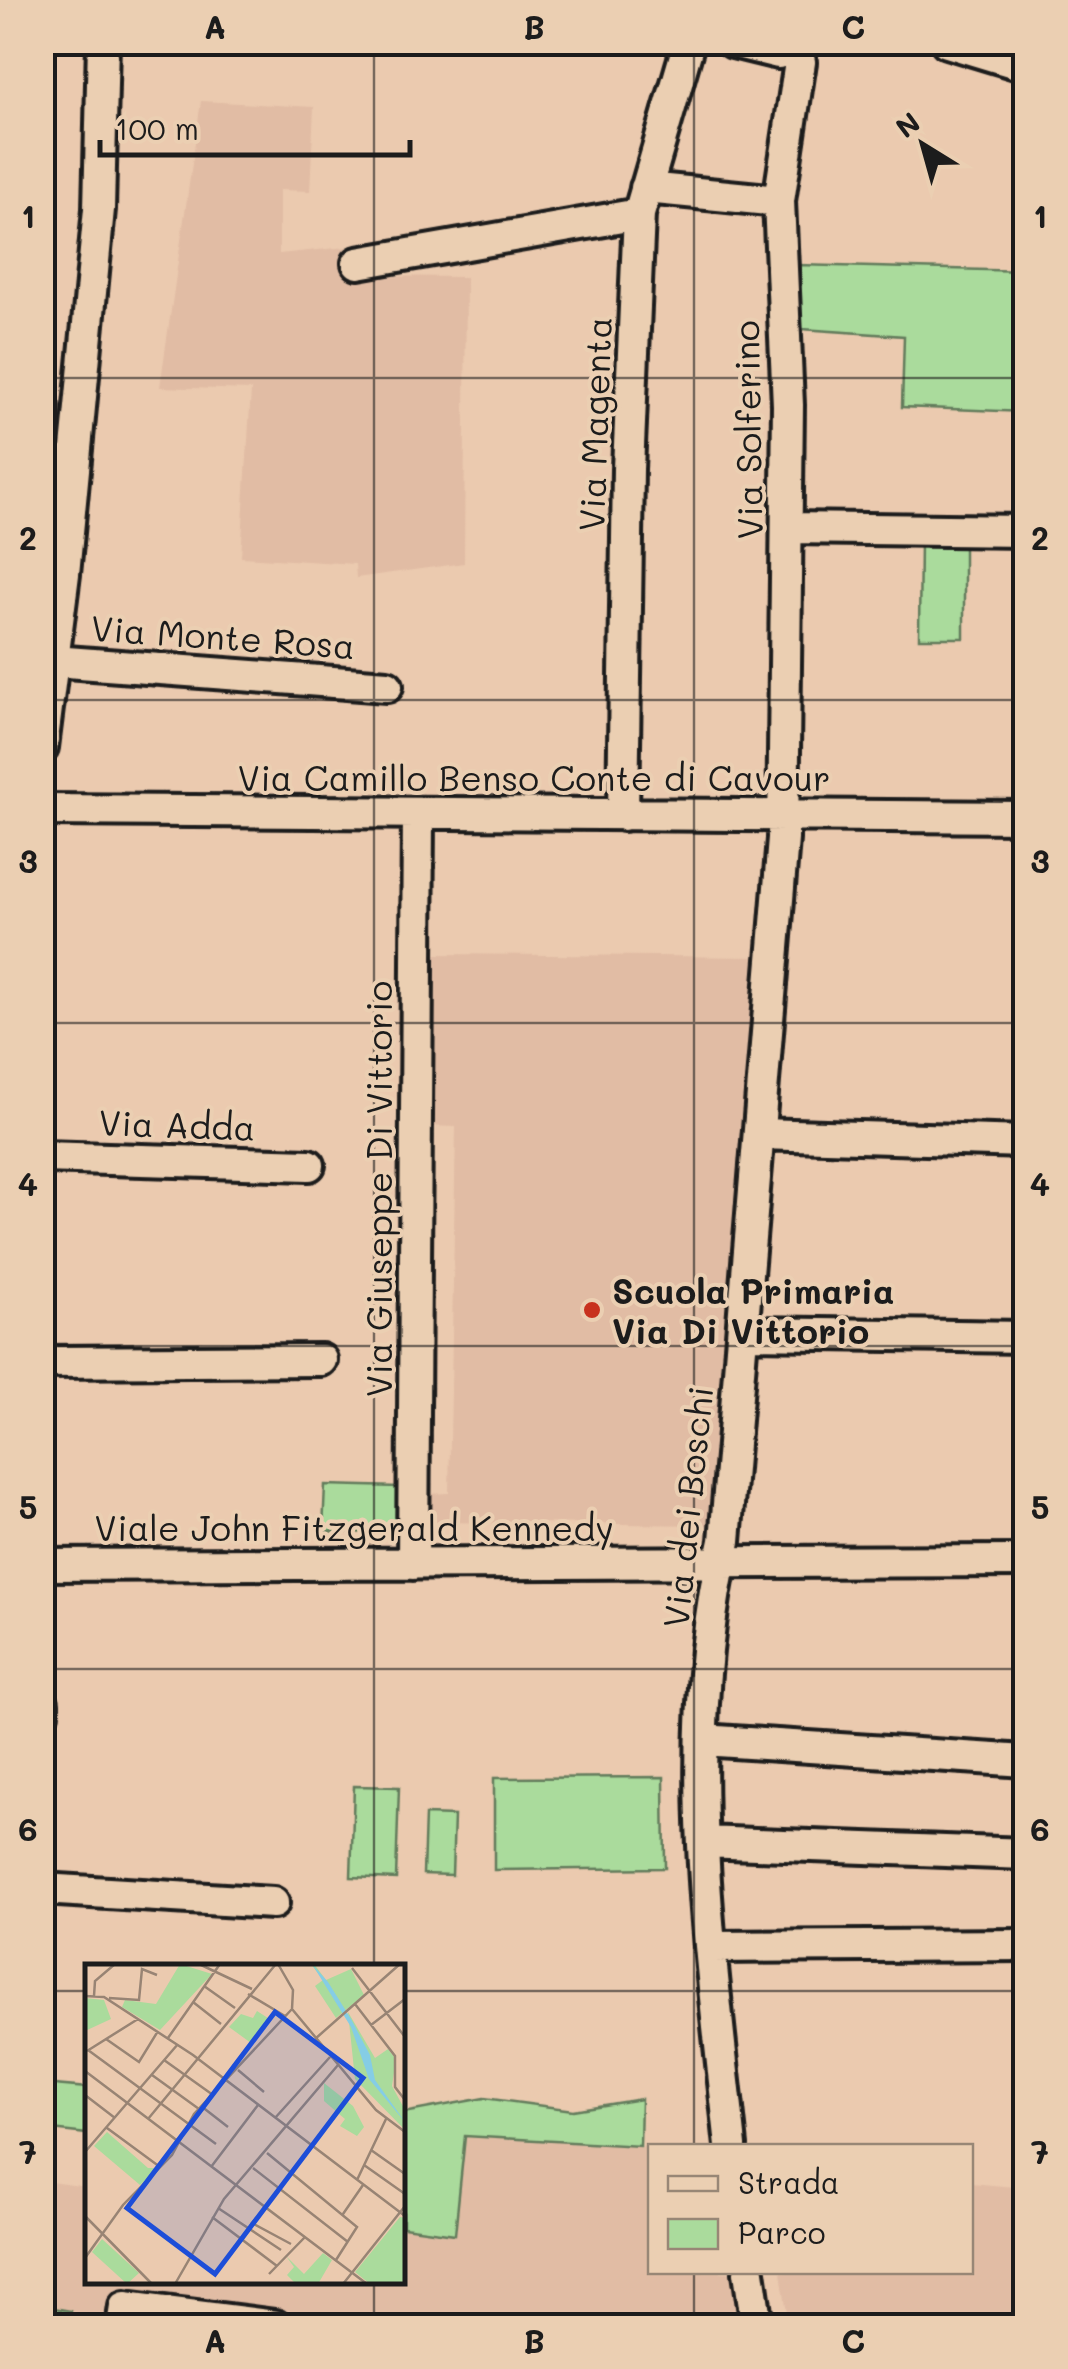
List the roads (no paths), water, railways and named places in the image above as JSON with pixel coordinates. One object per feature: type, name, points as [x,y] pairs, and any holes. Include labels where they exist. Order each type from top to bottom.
[{"type":"street","points":[[42,747],[54,661],[98,209],[103,42]]},
{"type":"street","name":"Via Magenta","points":[[623,815],[628,469],[642,201],[689,42]]},
{"type":"street","points":[[732,42],[778,53],[798,44]]},
{"type":"street","points":[[948,42],[1026,66]]},
{"type":"street","name":"Via Solferino","points":[[782,816],[788,405],[779,201],[800,62],[798,44]]},
{"type":"street","points":[[358,263],[642,201],[779,201]]},
{"type":"street","points":[[787,528],[1026,531]]},
{"type":"street","name":"Via Monte Rosa","points":[[54,661],[387,686]]},
{"type":"street","name":"Via Camillo Benso Conte di Cavour","points":[[42,810],[1026,817]]},
{"type":"street","name":"Via Giuseppe Di Vittorio","points":[[413,1564],[418,814]]},
{"type":"street","name":"Via dei Boschi","points":[[731,2144],[703,1842],[702,1740],[713,1594],[720,1564],[742,1333],[782,816]]},
{"type":"street","points":[[759,1134],[1026,1142]]},
{"type":"street","name":"Via Adda","points":[[42,1157],[309,1165]]},
{"type":"street","points":[[742,1333],[1026,1337]]},
{"type":"street","points":[[42,1362],[321,1360]]},
{"type":"street","name":"Viale John Fitzgerald Kennedy","points":[[42,1565],[1026,1560]]},
{"type":"street","points":[[42,1702],[42,1712]]},
{"type":"street","points":[[702,1740],[1026,1761]]},
{"type":"street","points":[[703,1842],[1026,1854]]},
{"type":"street","points":[[42,1889],[273,1903]]},
{"type":"street","points":[[712,1946],[1026,1945]]},
{"type":"street","points":[[749,2274],[757,2326]]},
{"type":"street","points":[[122,2326],[125,2307],[276,2326]]},
{"type":"place","name":"Scuola Primaria Via Di Vittorio","points":[[592,1310]]}]
